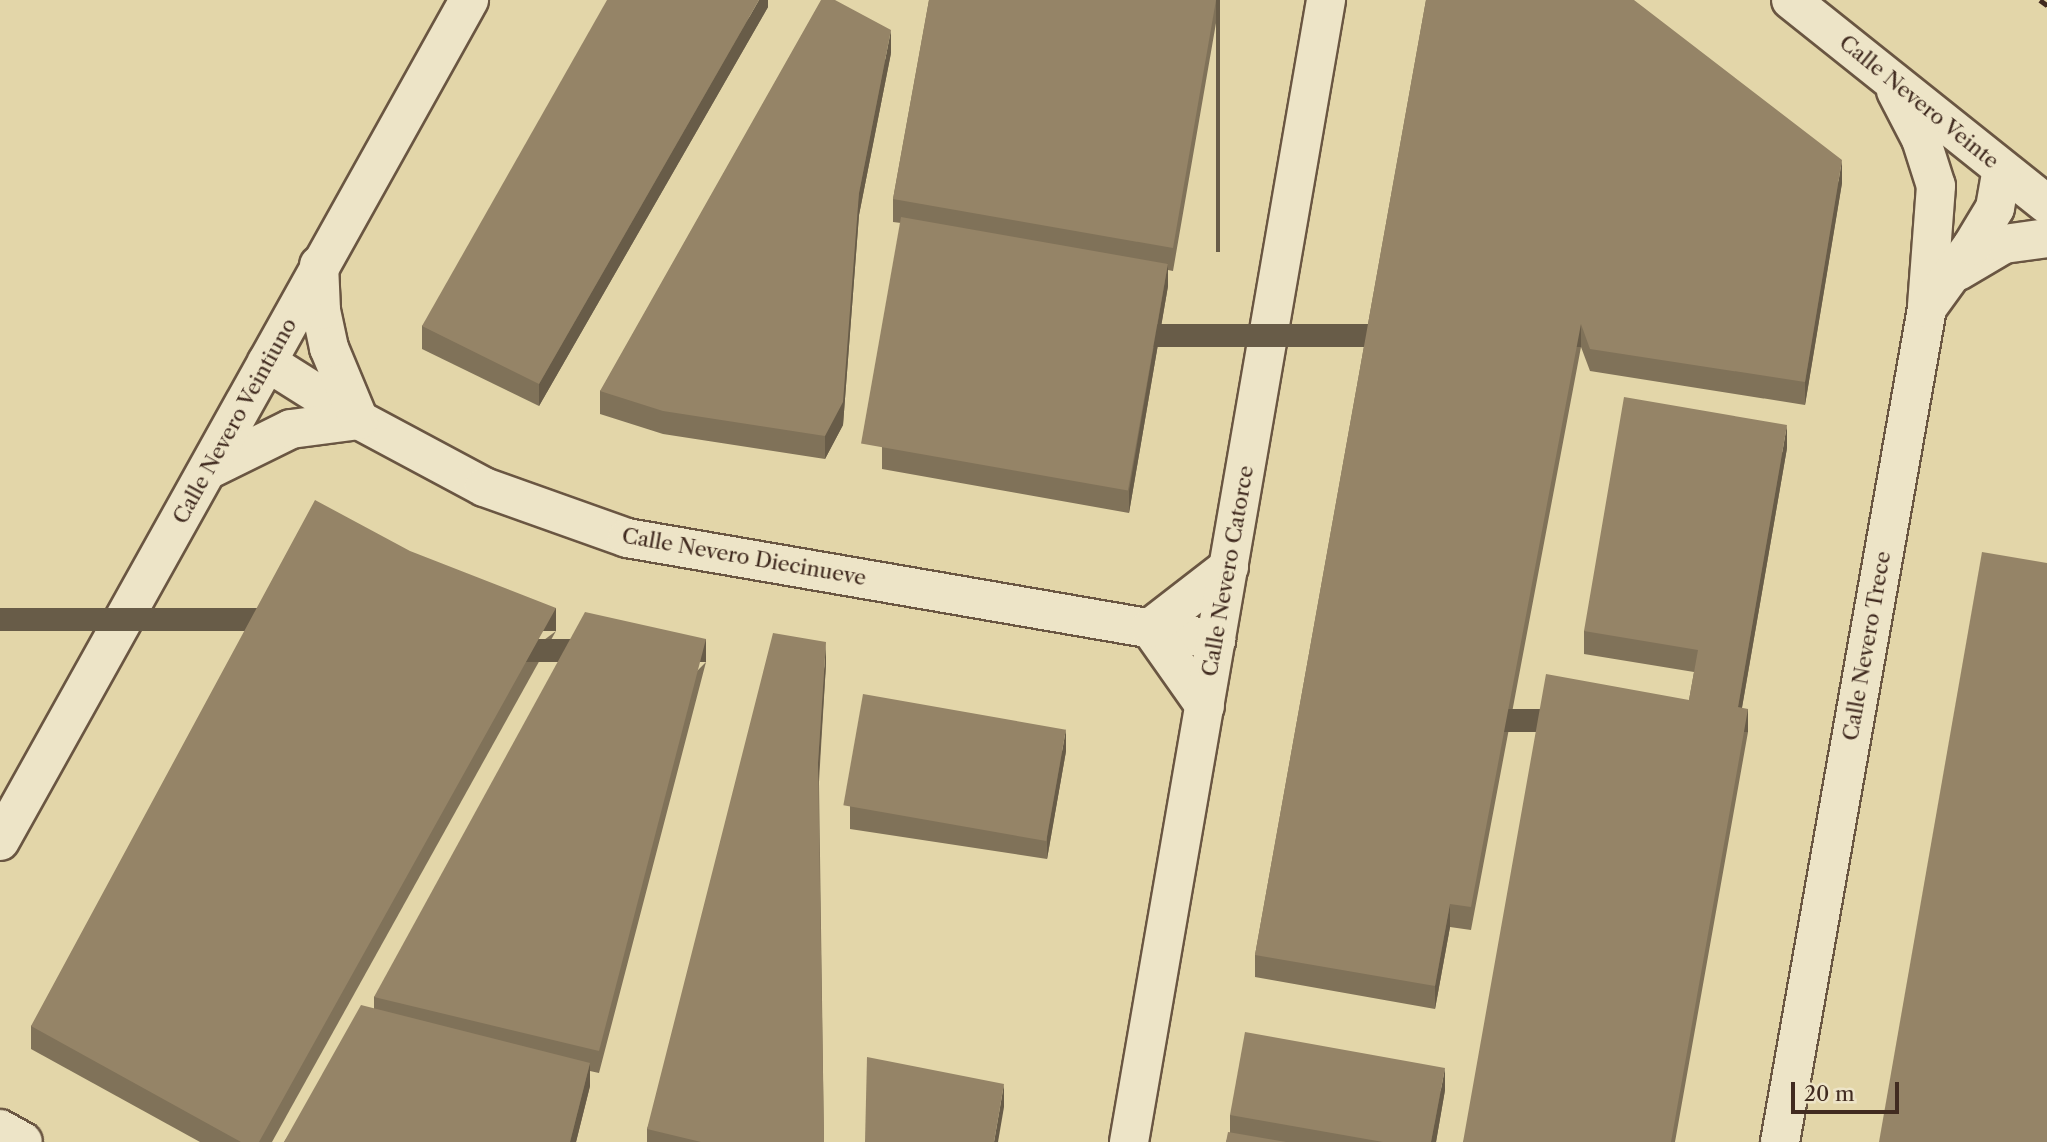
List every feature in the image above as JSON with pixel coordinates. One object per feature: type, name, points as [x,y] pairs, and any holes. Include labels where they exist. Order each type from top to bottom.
[{"type":"street","name":"Calle Nevero Veintiuno","points":[[0,841],[210,469],[319,265],[469,0]]},
{"type":"street","name":"Calle Nevero Catorce","points":[[1129,1142],[1326,0]]},
{"type":"street","name":"Calle Nevero Veinte","points":[[1791,0],[2047,204]]},
{"type":"street","name":"Calle Nevero Trece","points":[[1780,1142],[1927,308],[1941,260],[1936,186],[1921,139],[1888,77]]},
{"type":"street","points":[[1941,260],[1978,190],[2002,170]]},
{"type":"street","points":[[1941,260],[2004,244],[2047,239]]},
{"type":"street","points":[[210,469],[290,429],[359,420],[329,348],[321,310],[319,265]]},
{"type":"street","name":"Calle Nevero Diecinueve","points":[[267,362],[359,420],[484,487],[627,538],[1216,640]]},
{"type":"street","points":[[1205,706],[1150,628],[1229,567]]},
{"type":"street","points":[[0,1129],[23,1142]]},
{"type":"building","points":[[607,0],[759,0],[539,384],[422,326]]},
{"type":"building","points":[[821,0],[835,0],[891,30],[859,193],[843,402],[825,436],[663,411],[600,391]]},
{"type":"building","points":[[929,0],[1216,0],[1173,248],[893,199]]},
{"type":"building","points":[[1426,0],[1634,0],[1842,160],[1805,382],[1590,349],[1581,324],[1471,907],[1450,904],[1435,986],[1255,955]]},
{"type":"building","points":[[901,217],[1168,264],[1128,491],[861,444]]},
{"type":"building","points":[[1624,397],[1787,425],[1738,707],[1748,709],[1671,1142],[1463,1142],[1546,674],[1689,700],[1698,650],[1584,631]]},
{"type":"building","points":[[315,500],[410,551],[556,608],[259,1142],[241,1142],[31,1026]]},
{"type":"building","points":[[1982,552],[2047,563],[2047,1142],[1879,1142]]},
{"type":"building","points":[[585,612],[706,639],[599,1051],[374,997]]},
{"type":"building","points":[[773,633],[826,642],[818,763],[824,1142],[701,1142],[647,1129]]},
{"type":"building","points":[[863,694],[1066,730],[1046,841],[843,805]]},
{"type":"building","points":[[361,1005],[590,1063],[570,1142],[284,1142]]},
{"type":"building","points":[[1245,1032],[1445,1068],[1431,1142],[1383,1142],[1230,1115]]},
{"type":"building","points":[[867,1057],[1004,1084],[994,1142],[865,1142]]},
{"type":"building","points":[[1228,1132],[1286,1142],[1226,1142]]},
{"type":"railway","points":[[2040,0],[2047,5]]}]
